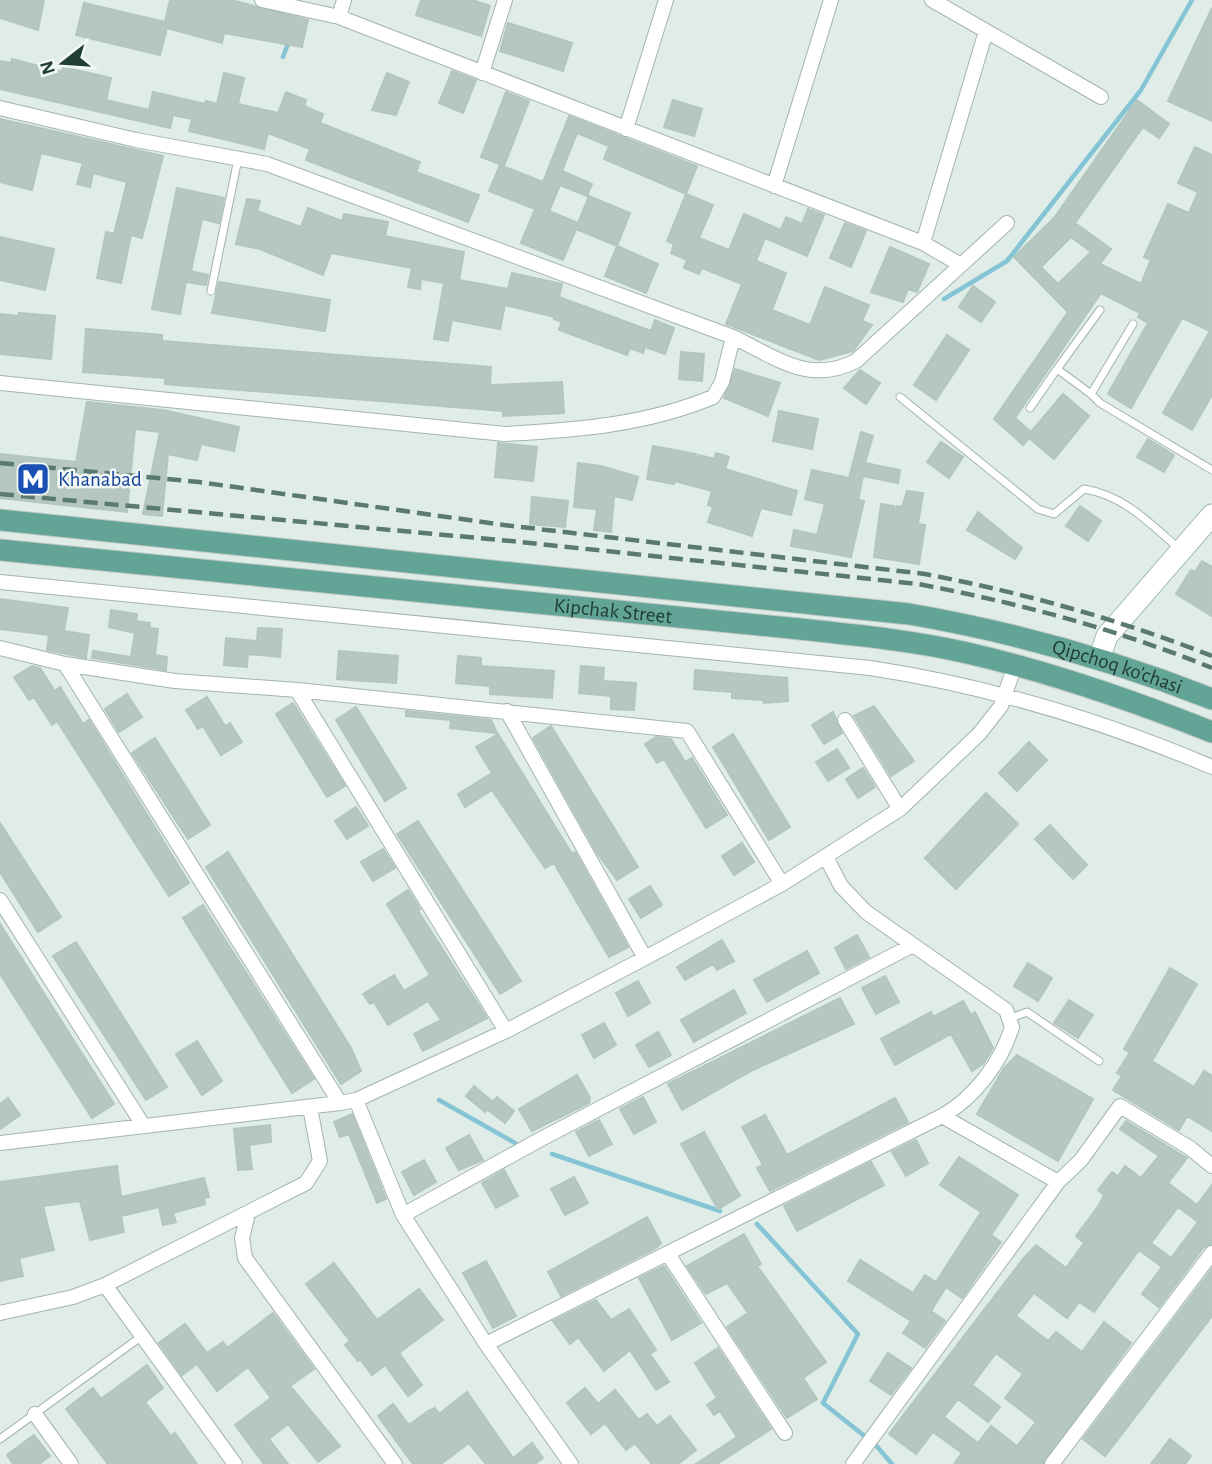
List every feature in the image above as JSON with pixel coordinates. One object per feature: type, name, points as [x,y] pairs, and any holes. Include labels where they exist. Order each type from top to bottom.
[{"type":"main road","points":[[1089,688],[1107,636],[1212,515]]},
{"type":"main road","name":"Kipchak Street","points":[[0,520],[811,602],[909,614],[1023,636]]},
{"type":"main road","name":"Kipchak Street","points":[[0,550],[854,635],[962,652],[1015,665],[1212,732]]},
{"type":"main road","points":[[1015,665],[1023,636]]},
{"type":"main road","name":"Qipchoq ko'chasi","points":[[1023,636],[1100,659],[1212,699]]},
{"type":"street","points":[[262,0],[339,17],[923,243],[961,265]]},
{"type":"street","points":[[339,17],[344,0]]},
{"type":"street","points":[[482,73],[505,0]]},
{"type":"street","points":[[626,129],[666,0]]},
{"type":"street","points":[[774,186],[831,0]]},
{"type":"street","points":[[932,0],[1101,97]]},
{"type":"street","points":[[923,243],[986,31]]},
{"type":"street","points":[[0,107],[136,140],[267,164],[733,337],[797,369],[822,373],[840,369],[856,361],[1007,223]]},
{"type":"street","points":[[0,383],[505,434],[587,430],[629,424],[713,397],[722,382],[733,337]]},
{"type":"street","points":[[0,582],[870,668],[1006,695],[1118,728],[1212,767]]},
{"type":"street","points":[[0,648],[65,663],[176,681],[297,690],[687,731],[782,884]]},
{"type":"street","points":[[65,663],[340,1103]]},
{"type":"street","points":[[0,1143],[356,1100],[506,1031],[782,884],[900,809],[979,734],[1001,706],[1015,665]]},
{"type":"street","points":[[297,690],[506,1031]]},
{"type":"street","points":[[507,711],[645,958]]},
{"type":"street","points":[[845,720],[900,809]]},
{"type":"street","points":[[486,1344],[942,1116],[965,1103],[994,1063],[1009,1035],[1011,1018],[998,1003],[853,900],[826,857]]},
{"type":"street","points":[[0,900],[143,1125]]},
{"type":"street","points":[[403,1215],[541,1139],[913,945]]},
{"type":"street","points":[[356,1100],[403,1215],[486,1344],[571,1464]]},
{"type":"street","points":[[853,1464],[1058,1182],[1081,1160],[1120,1106],[1191,1148],[1212,1166]]},
{"type":"street","points":[[0,1313],[73,1297],[105,1285],[306,1183],[318,1168],[321,1153],[310,1107]]},
{"type":"street","points":[[942,1116],[1058,1182]]},
{"type":"street","points":[[248,1214],[242,1238],[245,1258],[395,1464]]},
{"type":"street","points":[[1052,1464],[1212,1253]]},
{"type":"street","points":[[668,1255],[785,1433]]},
{"type":"street","points":[[105,1285],[235,1464]]},
{"type":"street","points":[[34,1414],[71,1464]]},
{"type":"lane","points":[[211,291],[238,158]]},
{"type":"lane","points":[[1030,408],[1100,310]]},
{"type":"lane","points":[[1091,394],[1133,324]]},
{"type":"lane","points":[[1057,369],[1100,403],[1212,470]]},
{"type":"lane","points":[[900,397],[1038,509],[1054,514],[1084,489],[1100,492],[1135,510],[1181,551]]},
{"type":"lane","points":[[1011,1018],[1027,1012],[1099,1060]]},
{"type":"lane","points":[[0,1439],[142,1336]]},
{"type":"building","points":[[0,0],[44,0],[38,30],[0,18]]},
{"type":"building","points":[[170,0],[231,0],[308,20],[302,47],[224,33],[222,43],[167,28],[160,55],[76,35],[84,3],[165,22]]},
{"type":"building","points":[[421,0],[472,0],[490,6],[481,36],[416,15]]},
{"type":"building","points":[[1212,8],[1212,121],[1168,101]]},
{"type":"building","points":[[508,23],[572,43],[563,71],[500,51]]},
{"type":"building","points":[[12,59],[62,72],[63,67],[111,78],[106,100],[149,110],[153,92],[205,104],[206,101],[217,104],[224,73],[244,78],[238,104],[278,113],[286,92],[306,100],[304,106],[323,114],[320,123],[420,162],[416,172],[479,195],[468,222],[306,160],[310,149],[268,133],[264,149],[189,131],[192,119],[173,115],[170,128],[0,89],[0,61],[11,63]]},
{"type":"building","points":[[452,71],[476,80],[463,113],[439,103]]},
{"type":"building","points":[[387,73],[409,82],[396,115],[372,110]]},
{"type":"building","points":[[506,92],[529,101],[504,166],[481,157]]},
{"type":"building","points":[[673,100],[702,109],[694,136],[664,127]]},
{"type":"building","points":[[1137,100],[1169,124],[1159,138],[1143,127],[1075,223],[1111,249],[1100,264],[1141,284],[1151,260],[1144,257],[1168,204],[1189,213],[1198,192],[1178,183],[1195,147],[1212,155],[1212,395],[1192,430],[1163,413],[1210,331],[1182,318],[1131,408],[1108,394],[1148,323],[1138,317],[1140,313],[1101,293],[1015,418],[1031,432],[1063,394],[1089,416],[1054,459],[1029,438],[1023,445],[994,419],[1068,312],[1014,257],[1054,218]],"holes":[[[1071,237],[1091,252],[1058,284],[1041,267]]]},
{"type":"building","points":[[569,116],[697,166],[686,194],[604,159],[609,146],[577,133],[562,171],[592,184],[587,196],[560,185],[549,211],[578,223],[589,196],[630,213],[617,246],[576,229],[563,260],[521,243],[535,209],[489,191],[500,165],[543,182]]},
{"type":"building","points":[[0,119],[163,156],[142,238],[131,235],[121,283],[97,278],[106,232],[114,234],[127,182],[93,173],[90,187],[77,184],[83,163],[41,153],[32,190],[0,182]]},
{"type":"building","points":[[177,188],[224,198],[219,223],[202,219],[191,271],[208,275],[206,285],[186,282],[180,314],[152,309]]},
{"type":"building","points":[[686,194],[713,205],[699,238],[729,250],[744,214],[781,230],[786,217],[802,224],[808,209],[824,215],[807,256],[765,238],[756,261],[786,273],[772,310],[810,325],[825,287],[869,305],[862,321],[872,325],[853,351],[819,360],[726,324],[742,284],[702,268],[699,274],[684,268],[687,260],[671,253],[674,244],[667,241]]},
{"type":"building","points":[[247,199],[260,201],[257,211],[301,227],[308,208],[342,221],[344,214],[388,222],[385,236],[464,252],[459,280],[508,289],[512,273],[562,284],[559,297],[651,331],[655,320],[674,328],[665,354],[645,347],[643,353],[630,348],[627,355],[559,330],[562,322],[554,319],[555,317],[505,305],[500,329],[452,320],[448,341],[434,339],[444,283],[421,279],[420,289],[408,287],[412,268],[331,253],[323,275],[260,249],[236,244]]},
{"type":"building","points":[[845,223],[866,231],[851,267],[830,258]]},
{"type":"building","points":[[0,237],[54,249],[45,290],[0,280]]},
{"type":"building","points":[[617,246],[658,264],[646,293],[605,276]]},
{"type":"building","points":[[890,247],[929,264],[917,292],[908,289],[903,302],[871,292]]},
{"type":"building","points":[[219,282],[330,300],[325,331],[212,313]]},
{"type":"building","points":[[973,286],[995,302],[981,322],[959,307]]},
{"type":"building","points":[[19,313],[55,316],[51,359],[0,354],[0,314],[19,316]]},
{"type":"building","points":[[86,329],[162,335],[162,341],[491,367],[490,385],[562,382],[564,413],[503,416],[503,411],[165,384],[165,378],[83,372]]},
{"type":"building","points":[[947,335],[969,350],[936,400],[914,385]]},
{"type":"building","points":[[681,352],[704,354],[702,381],[679,379]]},
{"type":"building","points":[[735,369],[780,383],[768,416],[724,398]]},
{"type":"building","points":[[860,370],[880,383],[866,404],[844,388]]},
{"type":"building","points":[[87,402],[163,410],[239,427],[234,451],[201,444],[197,460],[168,454],[162,516],[143,514],[160,432],[135,429],[127,512],[0,498],[0,454],[76,462]]},
{"type":"building","points":[[779,411],[818,419],[812,449],[773,441]]},
{"type":"building","points":[[861,432],[873,436],[865,463],[900,470],[898,483],[863,476],[858,500],[864,501],[851,557],[791,546],[794,530],[817,535],[825,504],[805,499],[812,470],[849,478]]},
{"type":"building","points":[[1148,439],[1174,455],[1164,472],[1137,457]]},
{"type":"building","points":[[941,442],[963,457],[949,478],[927,462]]},
{"type":"building","points":[[498,443],[537,447],[533,481],[495,477]]},
{"type":"building","points":[[653,446],[696,454],[696,462],[699,455],[714,459],[716,453],[729,457],[725,469],[797,491],[791,515],[761,508],[752,536],[708,522],[713,507],[708,505],[712,491],[675,481],[674,484],[647,479]]},
{"type":"building","points":[[578,463],[601,466],[638,477],[632,500],[614,496],[611,532],[594,530],[597,509],[574,507]]},
{"type":"building","points":[[907,491],[923,493],[918,524],[925,525],[919,564],[874,557],[881,504],[894,506],[893,512],[897,506],[902,507]]},
{"type":"building","points":[[532,497],[568,501],[565,527],[530,524]]},
{"type":"building","points":[[1080,506],[1101,521],[1088,541],[1066,526]]},
{"type":"building","points":[[978,512],[1022,548],[1015,559],[967,530]]},
{"type":"building","points":[[1202,561],[1212,567],[1212,616],[1176,594],[1191,570],[1195,572]]},
{"type":"building","points":[[0,599],[68,608],[64,631],[89,635],[86,658],[47,650],[49,635],[0,629]]},
{"type":"building","points":[[111,610],[137,614],[136,621],[150,623],[149,628],[158,629],[155,655],[167,657],[166,670],[92,658],[93,651],[131,657],[135,633],[109,627]]},
{"type":"building","points":[[258,628],[282,629],[280,657],[248,654],[247,667],[224,665],[226,638],[257,641]]},
{"type":"building","points":[[339,651],[398,656],[396,683],[337,679]]},
{"type":"building","points":[[458,656],[481,658],[481,666],[554,671],[552,698],[490,694],[490,686],[456,683]]},
{"type":"building","points":[[32,666],[40,668],[55,691],[60,687],[83,724],[89,720],[189,883],[169,896],[57,721],[52,725],[34,697],[29,700],[14,677]]},
{"type":"building","points":[[581,666],[604,668],[603,681],[636,683],[634,710],[611,709],[611,696],[579,693]]},
{"type":"building","points":[[695,670],[787,678],[788,701],[764,703],[763,700],[732,698],[732,692],[694,689]]},
{"type":"building","points":[[127,694],[142,717],[119,732],[105,709]]},
{"type":"building","points":[[207,697],[225,726],[230,723],[242,742],[221,755],[203,726],[198,729],[186,710]]},
{"type":"building","points":[[293,703],[345,786],[327,797],[276,714]]},
{"type":"building","points":[[874,706],[914,761],[891,776],[854,716]]},
{"type":"building","points":[[356,707],[406,788],[385,801],[336,720]]},
{"type":"building","points":[[406,711],[491,720],[497,733],[450,728],[451,720],[406,716]]},
{"type":"building","points":[[833,712],[842,733],[824,744],[812,725]]},
{"type":"building","points":[[551,726],[638,867],[617,880],[597,853],[533,738]]},
{"type":"building","points":[[498,734],[572,854],[575,852],[628,947],[609,957],[554,863],[545,868],[492,790],[465,807],[458,794],[492,773],[476,747]]},
{"type":"building","points":[[733,734],[790,827],[769,840],[713,747]]},
{"type":"building","points":[[656,737],[671,739],[685,762],[692,758],[727,815],[706,828],[664,759],[657,763],[645,744]]},
{"type":"building","points":[[155,738],[210,825],[188,839],[132,753]]},
{"type":"building","points":[[1029,742],[1047,760],[1017,791],[999,773]]},
{"type":"building","points":[[837,749],[849,768],[828,781],[816,762]]},
{"type":"building","points":[[863,768],[875,787],[858,798],[846,779]]},
{"type":"building","points":[[986,793],[1018,824],[956,889],[925,858]]},
{"type":"building","points":[[356,807],[368,826],[347,839],[335,821]]},
{"type":"building","points":[[418,821],[521,981],[500,994],[397,834]]},
{"type":"building","points":[[0,823],[61,917],[38,932],[0,872]]},
{"type":"building","points":[[1050,825],[1087,865],[1073,879],[1035,839]]},
{"type":"building","points":[[742,843],[754,862],[734,875],[722,856]]},
{"type":"building","points":[[383,849],[395,868],[373,881],[361,862]]},
{"type":"building","points":[[228,852],[351,1048],[361,1071],[341,1084],[206,867]]},
{"type":"building","points":[[650,886],[662,905],[641,918],[629,899]]},
{"type":"building","points":[[408,890],[420,909],[418,911],[487,1018],[423,1051],[414,1034],[441,1020],[428,1001],[388,1025],[374,1002],[370,1004],[363,994],[394,975],[404,991],[430,975],[387,904]]},
{"type":"building","points":[[203,905],[314,1079],[292,1093],[183,918]]},
{"type":"building","points":[[0,924],[114,1104],[92,1118],[0,974]]},
{"type":"building","points":[[857,935],[869,957],[846,969],[835,948]]},
{"type":"building","points":[[722,940],[734,961],[717,970],[713,964],[685,980],[677,967]]},
{"type":"building","points":[[76,942],[167,1087],[146,1100],[53,956]]},
{"type":"building","points":[[807,951],[819,973],[767,1002],[754,980]]},
{"type":"building","points":[[1028,963],[1052,978],[1038,1001],[1014,986]]},
{"type":"building","points":[[1170,968],[1197,984],[1152,1061],[1194,1087],[1204,1071],[1212,1076],[1212,1131],[1187,1116],[1179,1130],[1113,1090],[1122,1076],[1117,1073],[1130,1052],[1124,1049]]},
{"type":"building","points":[[885,976],[899,1002],[876,1014],[862,988]]},
{"type":"building","points":[[638,981],[650,1003],[628,1016],[616,993]]},
{"type":"building","points":[[734,990],[746,1013],[694,1042],[681,1020]]},
{"type":"building","points":[[840,998],[854,1024],[753,1070],[682,1110],[668,1084]]},
{"type":"building","points":[[1069,1000],[1093,1015],[1078,1038],[1054,1023]]},
{"type":"building","points":[[963,1001],[971,1015],[975,1012],[993,1048],[983,1064],[972,1071],[951,1034],[895,1065],[881,1039],[931,1012],[933,1017]]},
{"type":"building","points":[[604,1023],[616,1045],[594,1058],[582,1035]]},
{"type":"building","points":[[658,1032],[671,1055],[649,1067],[636,1045]]},
{"type":"building","points":[[197,1041],[222,1081],[202,1095],[176,1054]]},
{"type":"building","points":[[1017,1055],[1093,1099],[1058,1161],[977,1114],[1004,1068]]},
{"type":"building","points":[[577,1075],[590,1098],[589,1103],[532,1131],[519,1109]]},
{"type":"building","points":[[474,1086],[493,1102],[485,1112],[466,1096]]},
{"type":"building","points":[[497,1097],[514,1111],[505,1123],[487,1109]]},
{"type":"building","points":[[643,1097],[656,1122],[634,1134],[620,1109]]},
{"type":"building","points":[[8,1098],[20,1115],[0,1129],[0,1104]]},
{"type":"building","points":[[895,1098],[908,1122],[770,1191],[757,1168],[763,1165],[742,1127],[765,1115],[787,1155]]},
{"type":"building","points":[[352,1114],[386,1199],[377,1203],[349,1134],[340,1137],[334,1122]]},
{"type":"building","points":[[599,1120],[612,1144],[589,1156],[576,1132]]},
{"type":"building","points":[[1126,1121],[1187,1158],[1168,1183],[1197,1205],[1212,1185],[1212,1244],[1204,1247],[1159,1307],[1142,1294],[1162,1267],[1139,1250],[1094,1312],[1079,1302],[1067,1318],[1034,1293],[1016,1316],[1048,1341],[1056,1332],[1082,1352],[1104,1322],[1131,1343],[1043,1464],[954,1464],[962,1453],[933,1432],[916,1454],[889,1434],[1023,1259],[1036,1245],[1066,1268],[1084,1243],[1076,1236],[1099,1205],[1104,1195],[1098,1190],[1112,1172],[1118,1176],[1125,1166],[1141,1178],[1159,1156],[1120,1129]],"holes":[[[1178,1207],[1198,1222],[1171,1258],[1151,1243]],[[996,1353],[1023,1374],[1005,1398],[1036,1422],[1017,1446],[991,1426],[978,1443],[944,1417],[958,1399],[988,1422],[1000,1407],[972,1385]]]},
{"type":"building","points":[[270,1125],[271,1142],[249,1145],[252,1169],[238,1170],[234,1129]]},
{"type":"building","points":[[704,1132],[740,1196],[718,1209],[681,1144]]},
{"type":"building","points":[[469,1135],[483,1160],[459,1170],[446,1148]]},
{"type":"building","points":[[916,1140],[928,1163],[906,1176],[892,1152]]},
{"type":"building","points":[[959,1157],[1018,1195],[991,1235],[1001,1242],[962,1298],[946,1287],[931,1311],[945,1321],[925,1348],[903,1333],[911,1321],[848,1281],[860,1260],[913,1293],[925,1275],[936,1282],[981,1212],[940,1185]]},
{"type":"building","points":[[424,1160],[436,1182],[414,1195],[402,1172]]},
{"type":"building","points":[[871,1162],[884,1185],[797,1231],[784,1206]]},
{"type":"building","points":[[117,1166],[121,1197],[204,1178],[209,1197],[204,1198],[205,1204],[173,1213],[176,1222],[163,1225],[159,1207],[121,1216],[124,1232],[90,1240],[80,1201],[43,1206],[54,1250],[19,1258],[23,1276],[0,1281],[0,1182]]},
{"type":"building","points":[[504,1170],[518,1196],[496,1208],[482,1183]]},
{"type":"building","points":[[574,1177],[588,1203],[565,1215],[551,1189]]},
{"type":"building","points":[[647,1217],[661,1243],[656,1248],[561,1296],[548,1272]]},
{"type":"building","points":[[744,1234],[761,1264],[757,1266],[826,1362],[803,1378],[817,1399],[787,1418],[727,1327],[748,1313],[727,1283],[706,1294],[687,1266]]},
{"type":"building","points":[[486,1261],[516,1316],[493,1328],[463,1273]]},
{"type":"building","points":[[334,1263],[377,1320],[419,1289],[443,1320],[399,1353],[422,1385],[408,1396],[385,1365],[372,1375],[360,1359],[358,1361],[345,1345],[350,1341],[306,1284]]},
{"type":"building","points":[[664,1266],[701,1323],[672,1340],[639,1278]]},
{"type":"building","points":[[1212,1269],[1212,1316],[1105,1456],[1083,1439]]},
{"type":"building","points":[[596,1300],[611,1320],[629,1309],[656,1350],[650,1354],[669,1382],[656,1390],[630,1350],[604,1371],[578,1337],[570,1344],[553,1321]]},
{"type":"building","points":[[273,1313],[314,1369],[290,1386],[340,1446],[318,1462],[288,1424],[269,1439],[288,1464],[264,1464],[235,1425],[271,1398],[248,1367],[217,1391],[197,1364],[182,1375],[159,1343],[185,1324],[207,1353],[223,1342],[227,1348]]},
{"type":"building","points":[[718,1348],[771,1429],[717,1464],[696,1464],[737,1437],[720,1411],[714,1415],[707,1405],[717,1398],[695,1363]]},
{"type":"building","points":[[888,1353],[911,1368],[891,1395],[870,1381]]},
{"type":"building","points":[[147,1365],[163,1388],[145,1402],[171,1436],[175,1433],[197,1464],[108,1464],[66,1409],[93,1388],[101,1399]]},
{"type":"building","points":[[585,1388],[598,1404],[615,1390],[639,1420],[647,1414],[657,1426],[670,1416],[696,1450],[678,1464],[652,1464],[635,1443],[626,1450],[605,1423],[591,1434],[567,1403]]},
{"type":"building","points":[[467,1392],[513,1458],[532,1443],[543,1458],[535,1464],[486,1464],[469,1443],[441,1464],[413,1464],[378,1416],[393,1404],[409,1425],[435,1408],[439,1414]]},
{"type":"building","points":[[34,1435],[50,1456],[39,1464],[13,1464],[7,1455]]},
{"type":"building","points":[[1170,1439],[1191,1456],[1185,1464],[1151,1464]]},
{"type":"waterway","points":[[944,299],[1007,261],[1141,90],[1192,0]]},
{"type":"waterway","points":[[283,57],[289,41]]},
{"type":"waterway","points":[[439,1100],[515,1143]]},
{"type":"waterway","points":[[552,1154],[720,1211]]},
{"type":"waterway","points":[[757,1224],[858,1334],[823,1403],[867,1438]]},
{"type":"waterway","points":[[874,1443],[892,1464]]},
{"type":"railway","points":[[0,463],[199,482],[504,525],[925,574],[1070,608],[1212,656]]},
{"type":"railway","points":[[0,494],[511,541],[918,584],[1067,618],[1212,668]]},
{"type":"place","name":"Khanabad","points":[[33,479]]}]
